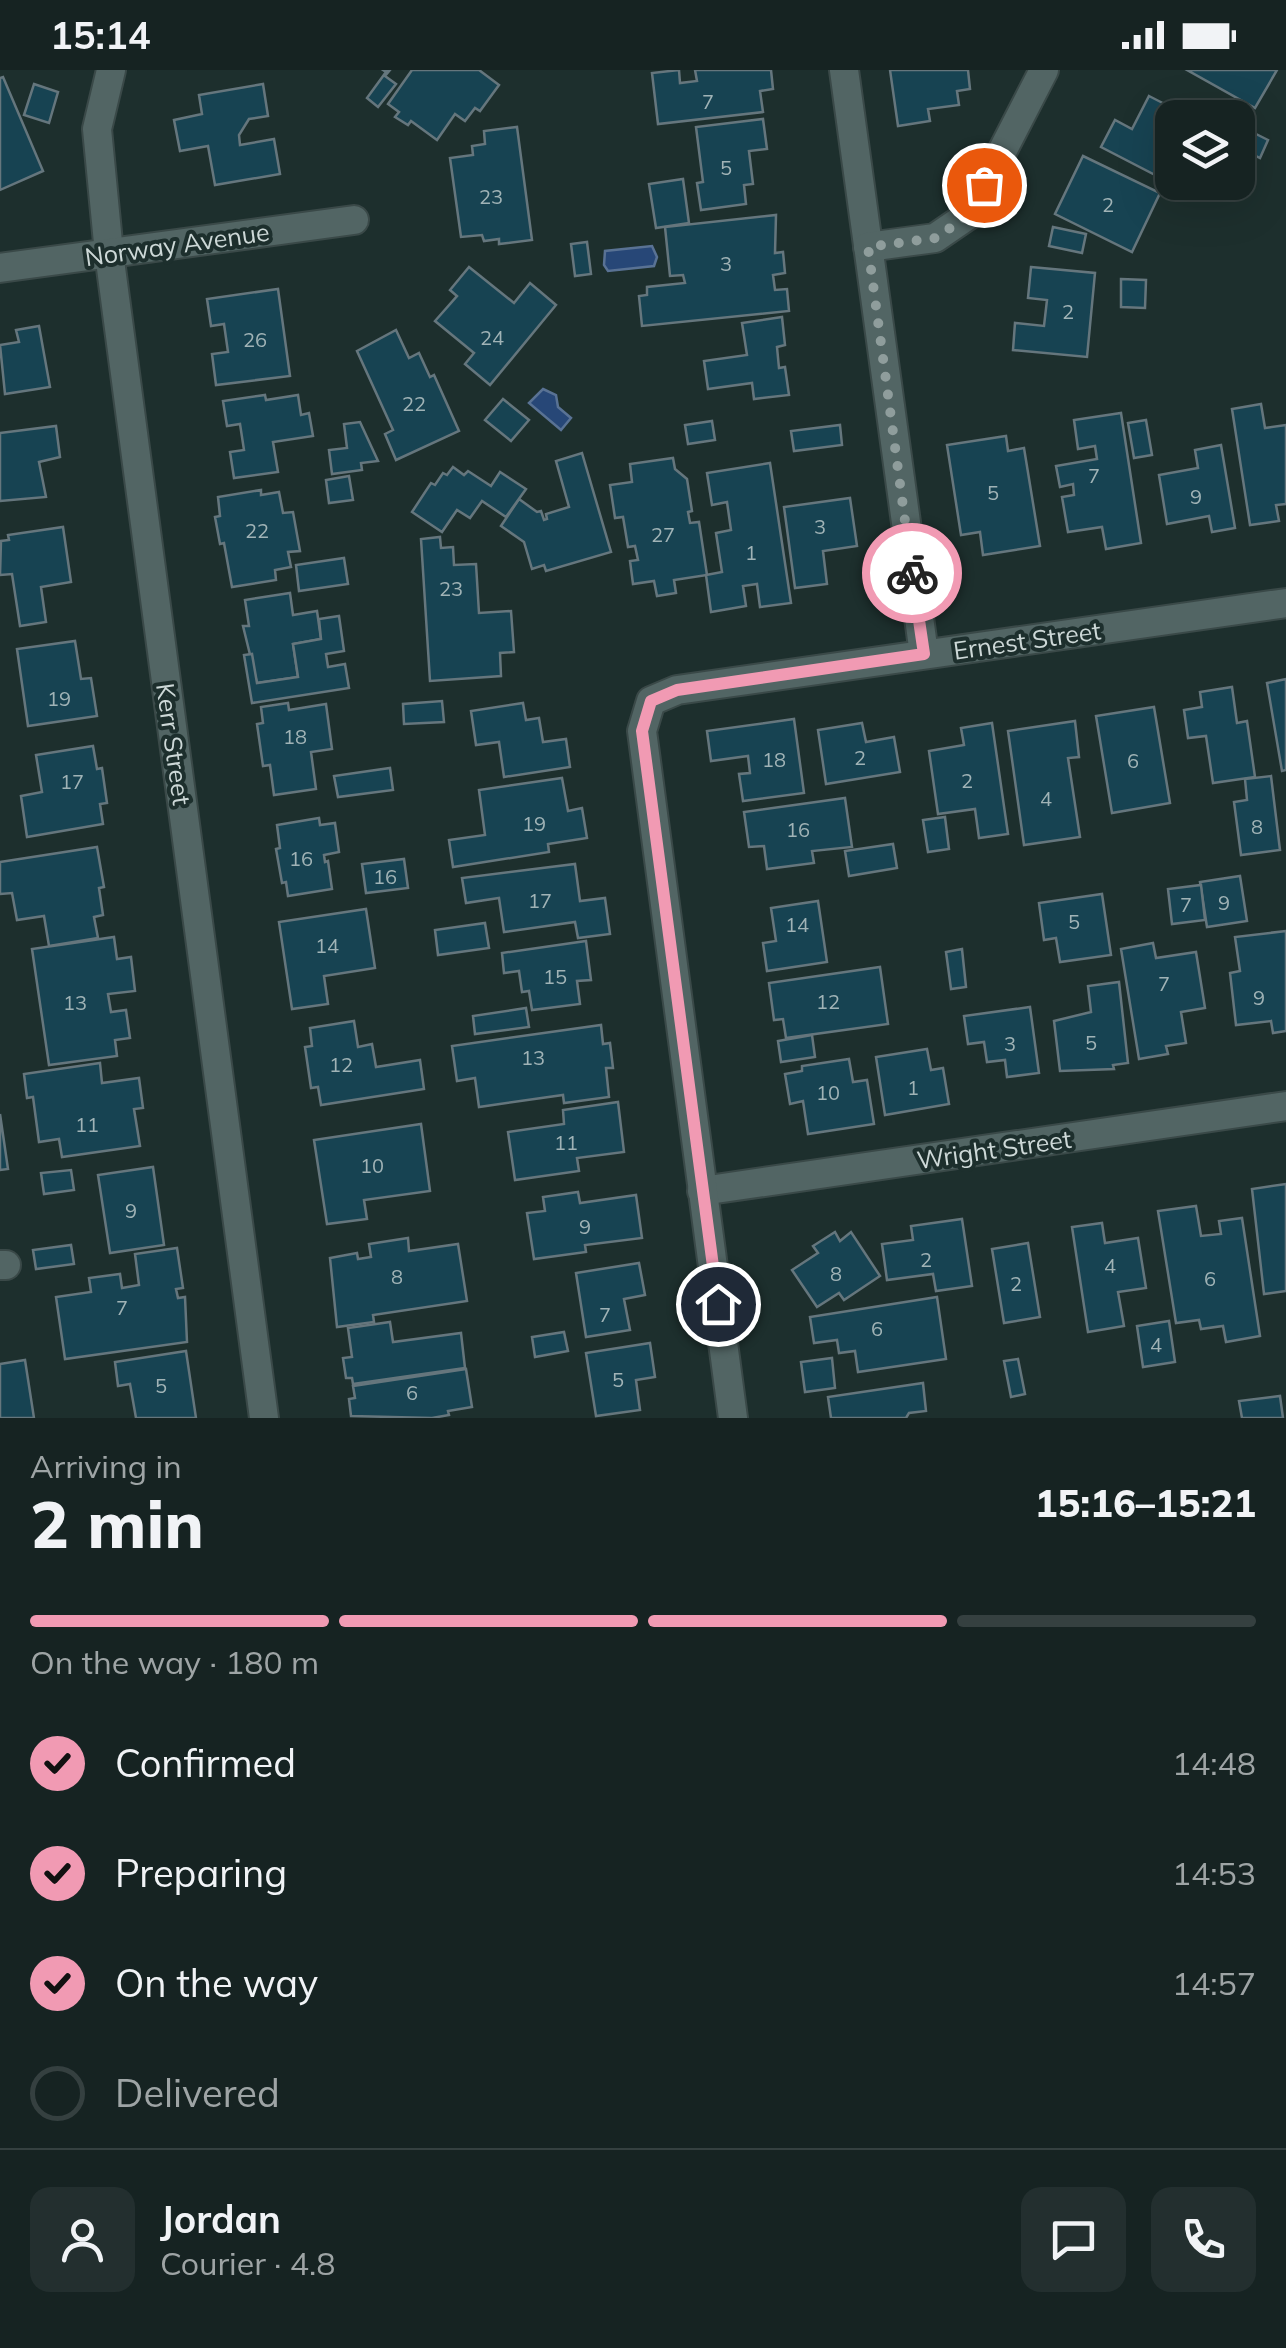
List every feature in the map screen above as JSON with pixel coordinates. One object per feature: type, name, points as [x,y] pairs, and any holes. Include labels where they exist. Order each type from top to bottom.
[{"type":"street","name":"Kerr Street","points":[[110,70],[97,130],[109,253],[264,1418]]},
{"type":"street","points":[[844,70],[924,654]]},
{"type":"street","points":[[868,247],[936,238],[970,214],[1044,70]]},
{"type":"street","name":"Norway Avenue","points":[[0,268],[354,220]]},
{"type":"street","name":"Ernest Street","points":[[702,1191],[642,731],[651,701],[677,690],[1286,602]]},
{"type":"street","name":"Wright Street","points":[[702,1191],[1286,1106]]},
{"type":"street","points":[[702,1191],[733,1418]]},
{"type":"water","points":[[652,246],[657,257],[654,266],[608,271],[604,265],[605,251]]},
{"type":"water","points":[[543,389],[556,395],[558,407],[571,418],[561,430],[529,403]]},
{"type":"building","points":[[383,70],[390,70],[385,76],[396,84],[378,107],[367,98],[386,72]]},
{"type":"building","points":[[412,70],[479,70],[499,85],[480,111],[475,108],[465,121],[455,114],[437,140],[411,121],[408,125],[395,117],[399,112],[388,104]]},
{"type":"building","points":[[679,70],[680,83],[697,81],[695,70],[771,70],[773,89],[760,91],[763,112],[658,124],[652,73]]},
{"type":"building","points":[[890,70],[968,70],[970,89],[957,91],[959,105],[928,109],[930,121],[898,126]]},
{"type":"building","points":[[1187,70],[1277,70],[1255,108],[1255,100],[1241,100]]},
{"type":"building","points":[[3,77],[43,171],[0,190],[0,78]]},
{"type":"building","points":[[34,84],[58,92],[49,123],[24,115]]},
{"type":"building","points":[[263,84],[268,116],[249,119],[239,135],[240,145],[274,139],[280,174],[215,185],[208,146],[180,151],[174,120],[202,114],[199,95]]},
{"type":"building","points":[[1149,96],[1157,100],[1155,175],[1101,147],[1115,120],[1132,129]]},
{"type":"building","points":[[763,119],[767,149],[749,151],[753,184],[744,185],[746,204],[701,210],[697,183],[703,182],[696,127]]},
{"type":"building","points":[[517,127],[532,240],[499,244],[499,239],[484,241],[482,235],[461,237],[450,158],[473,155],[472,146],[485,144],[484,131]]},
{"type":"building","points":[[1255,134],[1268,140],[1260,158],[1255,156]]},
{"type":"building","points":[[1083,156],[1155,191],[1157,200],[1132,252],[1055,214]]},
{"type":"building","points":[[683,179],[689,223],[656,228],[649,184]]},
{"type":"building","points":[[776,215],[775,253],[783,252],[785,273],[773,275],[775,290],[787,289],[789,311],[642,326],[639,296],[647,295],[647,287],[685,283],[683,275],[670,276],[665,227]]},
{"type":"building","points":[[1053,227],[1086,234],[1082,253],[1049,246]]},
{"type":"building","points":[[587,242],[591,274],[575,276],[571,244]]},
{"type":"building","points":[[469,267],[514,303],[530,283],[556,305],[490,385],[465,364],[474,353],[435,321],[457,296],[450,290]]},
{"type":"building","points":[[1031,267],[1095,273],[1087,357],[1013,350],[1015,323],[1044,326],[1047,300],[1028,298]]},
{"type":"building","points":[[1121,279],[1146,280],[1145,308],[1121,307]]},
{"type":"building","points":[[278,289],[290,376],[216,385],[212,354],[228,352],[224,324],[211,326],[207,299]]},
{"type":"building","points":[[782,317],[785,345],[777,347],[779,368],[785,367],[789,395],[754,399],[752,383],[708,389],[704,361],[747,355],[742,323]]},
{"type":"building","points":[[39,326],[50,387],[5,394],[0,345],[19,342],[16,330]]},
{"type":"building","points":[[396,330],[409,358],[419,353],[430,377],[434,375],[459,431],[396,460],[385,434],[393,430],[357,351]]},
{"type":"building","points":[[265,395],[266,400],[298,395],[301,415],[309,413],[313,436],[273,442],[278,472],[234,478],[230,452],[244,450],[240,424],[227,426],[223,401]]},
{"type":"building","points":[[503,399],[529,420],[511,441],[485,420]]},
{"type":"building","points":[[1261,404],[1265,428],[1286,425],[1286,504],[1276,505],[1279,521],[1250,525],[1232,409]]},
{"type":"building","points":[[1121,413],[1141,543],[1106,549],[1102,527],[1068,532],[1062,497],[1074,495],[1073,484],[1060,487],[1056,466],[1097,459],[1095,446],[1078,449],[1074,420]]},
{"type":"building","points":[[1146,420],[1152,455],[1134,458],[1128,423]]},
{"type":"building","points":[[712,421],[715,440],[688,444],[685,425]]},
{"type":"building","points":[[360,422],[378,461],[361,463],[362,470],[332,474],[329,450],[347,448],[344,424]]},
{"type":"building","points":[[840,425],[842,445],[794,451],[791,431]]},
{"type":"building","points":[[56,426],[60,457],[39,462],[46,497],[0,501],[0,433]]},
{"type":"building","points":[[1006,436],[1008,451],[1024,448],[1040,546],[983,555],[980,532],[961,535],[947,445]]},
{"type":"building","points":[[1221,445],[1235,528],[1212,532],[1209,516],[1167,524],[1159,475],[1198,468],[1195,450]]},
{"type":"building","points":[[582,453],[611,552],[546,571],[544,565],[532,569],[524,542],[501,526],[519,499],[541,511],[544,520],[546,514],[569,507],[556,461]]},
{"type":"building","points":[[673,458],[675,469],[687,479],[690,523],[699,522],[707,575],[674,580],[676,593],[657,596],[654,581],[633,584],[630,561],[638,560],[635,546],[628,547],[623,517],[615,518],[610,485],[632,482],[630,464]]},
{"type":"building","points":[[770,463],[791,603],[760,607],[757,584],[743,586],[746,606],[711,612],[706,575],[722,572],[716,533],[731,530],[727,502],[712,505],[707,473]]},
{"type":"building","points":[[453,467],[464,475],[468,471],[491,486],[500,472],[526,489],[506,517],[482,501],[470,518],[457,510],[442,532],[412,512],[431,483],[435,485]]},
{"type":"building","points":[[349,476],[353,500],[329,503],[326,480]]},
{"type":"building","points":[[261,490],[261,495],[279,492],[283,513],[293,512],[300,551],[288,552],[291,567],[275,570],[276,580],[232,587],[215,517],[220,516],[218,497]]},
{"type":"building","points":[[850,498],[857,546],[823,551],[827,584],[795,588],[784,507]]},
{"type":"building","points":[[63,527],[71,582],[41,587],[46,622],[20,626],[12,574],[0,575],[1,541],[9,540],[8,535]]},
{"type":"building","points":[[440,537],[441,548],[453,547],[454,565],[476,564],[479,613],[511,611],[514,652],[500,653],[501,676],[430,681],[421,539]]},
{"type":"building","points":[[344,558],[348,584],[299,591],[296,565]]},
{"type":"building","points":[[290,593],[293,615],[317,611],[321,639],[293,644],[298,677],[257,683],[243,626],[249,626],[245,600]]},
{"type":"building","points":[[339,616],[344,651],[326,654],[328,667],[345,664],[349,688],[252,703],[244,655],[252,654],[257,683],[298,677],[293,644],[321,639],[319,619]]},
{"type":"building","points":[[75,641],[81,679],[91,678],[97,716],[28,726],[17,649]]},
{"type":"building","points":[[1286,679],[1286,770],[1282,771],[1267,683]]},
{"type":"building","points":[[1232,687],[1237,723],[1247,721],[1255,777],[1213,783],[1206,736],[1188,738],[1184,710],[1202,707],[1200,692]]},
{"type":"building","points":[[442,701],[444,722],[404,724],[403,704]]},
{"type":"building","points":[[288,703],[289,710],[326,704],[332,749],[311,752],[316,789],[274,795],[270,765],[263,766],[257,724],[263,723],[261,707]]},
{"type":"building","points":[[523,703],[526,720],[539,718],[543,742],[566,739],[570,767],[504,777],[499,742],[476,745],[471,711]]},
{"type":"building","points":[[1154,707],[1170,803],[1112,813],[1096,716]]},
{"type":"building","points":[[794,719],[804,793],[743,801],[739,774],[750,773],[748,756],[711,761],[707,731]]},
{"type":"building","points":[[1075,721],[1079,757],[1068,758],[1080,837],[1024,845],[1008,731]]},
{"type":"building","points":[[862,723],[866,742],[894,737],[900,772],[826,784],[818,730]]},
{"type":"building","points":[[992,723],[1008,834],[979,838],[975,809],[938,814],[929,751],[964,745],[961,728]]},
{"type":"building","points":[[93,746],[97,769],[102,768],[107,803],[100,804],[103,824],[27,837],[21,796],[42,792],[36,755]]},
{"type":"building","points":[[390,768],[393,790],[338,797],[334,776]]},
{"type":"building","points":[[1271,776],[1280,850],[1241,855],[1234,802],[1247,800],[1245,779]]},
{"type":"building","points":[[562,778],[568,811],[582,808],[587,838],[548,844],[549,852],[453,867],[449,840],[485,835],[479,790]]},
{"type":"building","points":[[845,798],[852,847],[812,851],[814,863],[767,869],[764,846],[749,847],[744,812]]},
{"type":"building","points":[[945,817],[949,849],[928,852],[923,820]]},
{"type":"building","points":[[319,818],[320,825],[335,823],[339,852],[324,855],[332,889],[288,896],[276,849],[280,848],[277,825]]},
{"type":"building","points":[[893,844],[897,868],[849,876],[845,851]]},
{"type":"building","points":[[97,847],[104,887],[99,888],[103,915],[94,917],[98,938],[49,946],[44,916],[17,920],[12,893],[0,894],[0,862]]},
{"type":"building","points":[[404,859],[408,888],[366,893],[362,864]]},
{"type":"building","points":[[575,864],[580,901],[605,898],[610,934],[578,938],[575,922],[504,932],[499,898],[466,903],[462,878]]},
{"type":"building","points":[[1240,876],[1247,921],[1207,927],[1200,882]]},
{"type":"building","points":[[1201,885],[1205,920],[1172,924],[1168,889]]},
{"type":"building","points":[[1102,894],[1111,955],[1060,962],[1056,938],[1044,940],[1039,903]]},
{"type":"building","points":[[818,901],[827,962],[767,971],[763,943],[776,941],[771,908]]},
{"type":"building","points":[[366,909],[375,968],[324,976],[328,1004],[292,1009],[279,922]]},
{"type":"building","points":[[485,923],[489,948],[438,955],[435,930]]},
{"type":"building","points":[[1286,931],[1286,1031],[1273,1033],[1271,1021],[1236,1025],[1230,973],[1240,971],[1235,937]]},
{"type":"building","points":[[114,937],[117,959],[131,957],[135,991],[108,994],[111,1012],[126,1010],[130,1038],[115,1040],[117,1056],[49,1065],[32,949]]},
{"type":"building","points":[[586,941],[591,980],[577,981],[580,1004],[532,1010],[529,991],[522,992],[519,971],[504,973],[502,953]]},
{"type":"building","points":[[1153,943],[1156,958],[1196,952],[1205,1008],[1181,1012],[1186,1043],[1166,1046],[1168,1054],[1139,1059],[1121,949]]},
{"type":"building","points":[[962,949],[966,987],[951,989],[946,952]]},
{"type":"building","points":[[880,967],[888,1024],[786,1038],[783,1019],[774,1020],[769,983]]},
{"type":"building","points":[[1119,982],[1128,1063],[1113,1065],[1114,1069],[1060,1071],[1054,1021],[1091,1012],[1088,986]]},
{"type":"building","points":[[1030,1007],[1039,1073],[1007,1077],[1005,1060],[987,1062],[984,1042],[968,1044],[964,1016]]},
{"type":"building","points":[[526,1008],[529,1027],[475,1034],[473,1016]]},
{"type":"building","points":[[354,1021],[358,1047],[372,1044],[376,1067],[420,1060],[424,1089],[321,1105],[318,1087],[311,1088],[305,1047],[312,1046],[310,1028]]},
{"type":"building","points":[[601,1025],[603,1044],[610,1043],[613,1068],[606,1068],[609,1097],[564,1103],[563,1095],[479,1107],[475,1078],[457,1081],[452,1046]]},
{"type":"building","points":[[812,1035],[815,1057],[781,1062],[778,1041]]},
{"type":"building","points":[[927,1049],[931,1070],[943,1068],[949,1104],[885,1115],[876,1057]]},
{"type":"building","points":[[849,1059],[853,1082],[867,1080],[874,1124],[808,1134],[803,1101],[790,1104],[785,1074],[802,1071],[802,1066]]},
{"type":"building","points":[[100,1063],[102,1083],[139,1078],[143,1108],[134,1109],[140,1146],[62,1157],[59,1139],[39,1142],[33,1097],[27,1098],[24,1074]]},
{"type":"building","points":[[618,1102],[624,1152],[577,1158],[579,1171],[515,1180],[508,1132],[564,1124],[563,1110]]},
{"type":"building","points":[[0,1114],[8,1169],[0,1170]]},
{"type":"building","points":[[421,1124],[430,1191],[364,1200],[367,1219],[327,1224],[314,1140]]},
{"type":"building","points":[[153,1167],[164,1245],[110,1253],[98,1175]]},
{"type":"building","points":[[71,1170],[74,1190],[44,1194],[41,1173]]},
{"type":"building","points":[[1286,1184],[1286,1291],[1264,1294],[1252,1189]]},
{"type":"building","points":[[578,1192],[580,1203],[636,1195],[642,1238],[585,1245],[586,1252],[534,1259],[527,1213],[545,1211],[543,1197]]},
{"type":"building","points":[[1196,1206],[1201,1236],[1221,1234],[1219,1221],[1242,1218],[1260,1336],[1226,1342],[1223,1326],[1201,1329],[1199,1320],[1176,1323],[1158,1211]]},
{"type":"building","points":[[962,1219],[972,1286],[936,1291],[933,1274],[887,1280],[882,1244],[913,1240],[911,1226]]},
{"type":"building","points":[[1102,1223],[1105,1243],[1138,1238],[1146,1288],[1118,1292],[1124,1326],[1088,1332],[1072,1227]]},
{"type":"building","points":[[835,1232],[840,1241],[851,1232],[880,1276],[844,1300],[839,1293],[817,1307],[792,1270],[818,1253],[813,1246]]},
{"type":"building","points":[[408,1238],[409,1251],[458,1244],[467,1301],[373,1315],[374,1322],[337,1327],[330,1258],[357,1253],[358,1259],[371,1257],[369,1244]]},
{"type":"building","points":[[1028,1243],[1040,1317],[1004,1323],[992,1249]]},
{"type":"building","points":[[71,1245],[74,1264],[36,1269],[33,1250]]},
{"type":"building","points":[[177,1248],[183,1288],[176,1289],[178,1298],[185,1297],[187,1342],[65,1359],[56,1297],[91,1292],[89,1278],[120,1274],[122,1288],[139,1285],[135,1254]]},
{"type":"building","points":[[639,1263],[645,1295],[624,1299],[630,1330],[586,1337],[576,1273]]},
{"type":"building","points":[[937,1297],[946,1359],[858,1372],[855,1351],[839,1353],[837,1340],[814,1343],[810,1317]]},
{"type":"building","points":[[1169,1321],[1175,1362],[1143,1367],[1137,1326]]},
{"type":"building","points":[[390,1322],[393,1342],[461,1333],[465,1368],[353,1384],[352,1378],[346,1378],[343,1358],[352,1357],[348,1328]]},
{"type":"building","points":[[564,1332],[568,1351],[535,1357],[532,1337]]},
{"type":"building","points":[[650,1343],[655,1377],[636,1380],[640,1410],[596,1416],[586,1353]]},
{"type":"building","points":[[186,1351],[196,1418],[136,1418],[130,1384],[118,1386],[115,1362]]},
{"type":"building","points":[[832,1358],[835,1388],[805,1392],[801,1362]]},
{"type":"building","points":[[1018,1359],[1025,1394],[1011,1397],[1004,1361]]},
{"type":"building","points":[[25,1360],[34,1418],[0,1418],[0,1364]]},
{"type":"building","points":[[466,1369],[472,1407],[432,1418],[351,1416],[349,1399],[355,1398],[353,1386]]},
{"type":"building","points":[[923,1383],[926,1411],[909,1413],[906,1418],[831,1418],[828,1397]]},
{"type":"building","points":[[1280,1396],[1283,1418],[1242,1418],[1239,1401]]},
{"type":"way so far","points":[[912,573],[868,247],[936,238],[970,214],[984,185]]},
{"type":"route","points":[[718,1304],[642,731],[651,701],[677,690],[924,654],[912,573]]}]
